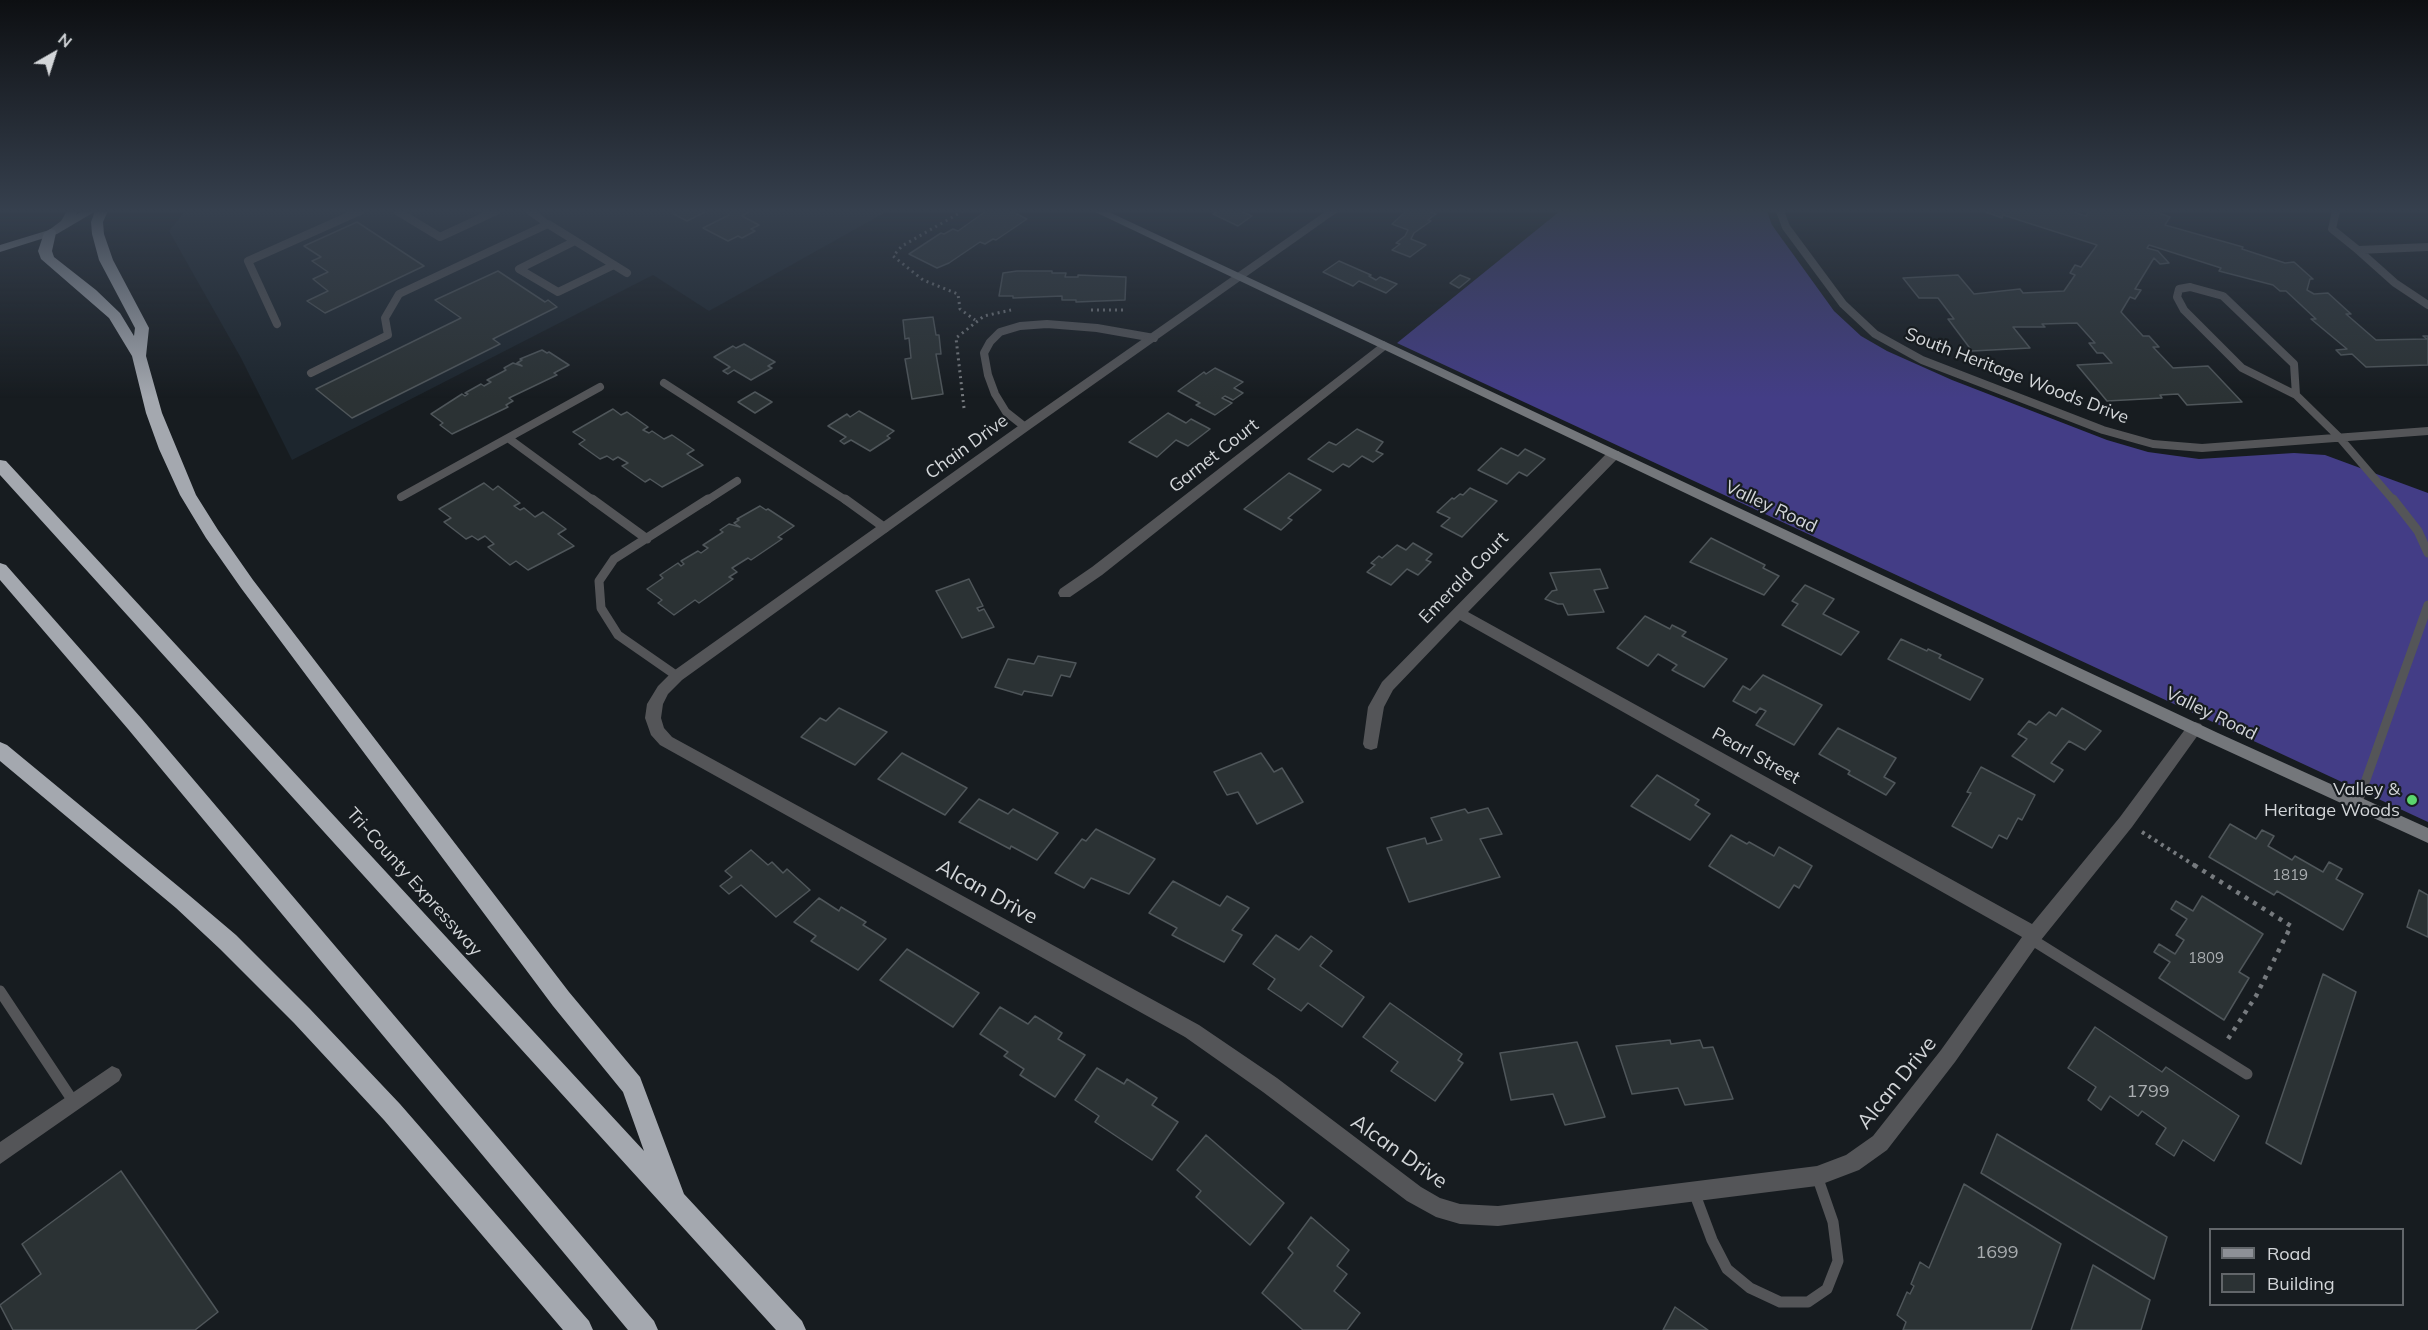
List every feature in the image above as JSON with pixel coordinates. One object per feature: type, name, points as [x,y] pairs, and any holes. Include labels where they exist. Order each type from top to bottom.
[{"type":"highway","points":[[66,273],[115,316],[139,356],[151,404],[166,449],[188,495],[247,584],[561,999],[632,1085],[676,1204]]},
{"type":"highway","points":[[113,273],[142,328],[139,356]]},
{"type":"highway","name":"Tri-County Expressway","points":[[0,465],[793,1330]]},
{"type":"highway","points":[[0,569],[143,733],[645,1330]]},
{"type":"highway","points":[[0,750],[183,902],[278,992],[392,1112],[580,1330]]},
{"type":"street","name":"Valley Road","points":[[1228,273],[2357,805],[2428,836]]},
{"type":"street","name":"Chain Drive","points":[[718,647],[1025,427],[1245,273]]},
{"type":"street","name":"Garnet Court","points":[[1065,593],[1097,571],[1384,345]]},
{"type":"street","name":"Emerald Court","points":[[1371,744],[1376,707],[1387,686],[1614,454]]},
{"type":"street","name":"Pearl Street","points":[[1457,612],[2033,937]]},
{"type":"street","name":"Alcan Drive","points":[[718,647],[677,676],[663,690],[655,704],[653,718],[657,731],[666,741],[1192,1031],[1270,1085],[1414,1194],[1436,1207],[1460,1214],[1498,1216],[1817,1176],[1852,1163],[1880,1143],[1948,1056],[2033,937],[2126,822],[2195,728]]},
{"type":"street","points":[[0,1154],[112,1075]]},
{"type":"lane","points":[[254,273],[277,324]]},
{"type":"lane","points":[[311,373],[388,335],[385,318],[399,294],[444,273]]},
{"type":"lane","points":[[528,273],[558,292],[597,273]]},
{"type":"lane","name":"South Heritage Woods Drive","points":[[1821,273],[1852,314],[1889,343],[1930,364],[2103,430],[2153,444],[2202,448],[2428,431]]},
{"type":"lane","points":[[2384,273],[2428,305]]},
{"type":"lane","points":[[2296,395],[2294,364],[2234,305],[2223,296],[2207,290],[2190,287],[2179,289],[2177,297],[2184,310],[2242,368],[2296,395],[2338,437],[2400,507],[2418,531],[2428,553]]},
{"type":"lane","points":[[1025,427],[1006,412],[995,394],[988,375],[984,353],[990,342],[1000,332],[1020,326],[1047,324],[1097,328],[1154,338]]},
{"type":"lane","points":[[664,383],[830,488],[885,528]]},
{"type":"lane","points":[[401,496],[600,387]]},
{"type":"lane","points":[[508,438],[647,539]]},
{"type":"lane","points":[[677,676],[618,634],[601,608],[599,581],[614,560],[737,481]]},
{"type":"lane","points":[[2357,805],[2428,605]]},
{"type":"lane","points":[[2033,937],[2216,1057],[2247,1074]]},
{"type":"lane","points":[[0,991],[73,1101]]},
{"type":"lane","points":[[1694,1191],[1712,1240],[1727,1269],[1750,1288],[1780,1302],[1808,1302],[1827,1289],[1838,1261],[1833,1222],[1817,1176]]},
{"type":"path","points":[[914,273],[923,280],[958,294],[960,309],[975,320],[960,332],[955,343],[964,408]]},
{"type":"path","points":[[2126,822],[2291,926],[2256,996],[2216,1057]]},
{"type":"shaded area","points":[[193,273],[777,273],[709,311],[653,275],[292,460],[241,358]]},
{"type":"shaded area","points":[[1483,273],[1807,273],[1834,311],[1861,336],[1887,351],[1952,380],[2107,440],[2148,452],[2199,459],[2294,453],[2325,455],[2428,493],[2428,822],[1397,343]]},
{"type":"building","points":[[326,273],[409,273],[325,313],[307,301],[328,291],[313,279]]},
{"type":"building","points":[[494,273],[501,273],[545,302],[548,300],[557,307],[493,339],[500,344],[352,418],[316,389],[461,318],[435,300]]},
{"type":"building","points":[[1003,273],[1066,273],[1065,277],[1078,277],[1078,275],[1126,277],[1125,300],[1076,302],[1076,300],[1062,300],[1062,296],[1013,298],[1013,296],[999,296]]},
{"type":"building","points":[[1325,273],[1367,273],[1376,280],[1380,277],[1397,284],[1386,293],[1359,281],[1353,286]]},
{"type":"building","points":[[2070,273],[2145,273],[2135,289],[2141,290],[2135,299],[2130,297],[2121,312],[2143,336],[2149,336],[2159,347],[2153,347],[2173,368],[2208,366],[2242,402],[2187,405],[2178,394],[2160,395],[2162,398],[2107,401],[2077,365],[2112,363],[2103,353],[2097,353],[2089,343],[2095,343],[2077,323],[2042,324],[2045,327],[2013,327],[2030,348],[1972,351],[1948,319],[1954,319],[1938,298],[1919,298],[1903,278],[1958,275],[1974,294],[2020,289],[2023,293],[2064,291],[2075,275]]},
{"type":"building","points":[[2227,273],[2306,273],[2313,279],[2310,279],[2307,290],[2314,294],[2328,293],[2351,314],[2346,314],[2376,340],[2427,339],[2423,336],[2428,336],[2428,365],[2366,367],[2352,354],[2341,355],[2336,350],[2347,349],[2311,319],[2316,319],[2286,291],[2280,291],[2273,285]]},
{"type":"building","points":[[1460,275],[1470,279],[1459,288],[1450,283]]},
{"type":"building","points":[[933,317],[936,335],[939,335],[941,354],[936,354],[943,394],[912,399],[905,359],[911,358],[909,338],[905,339],[903,320]]},
{"type":"building","points":[[744,344],[775,362],[768,366],[772,368],[751,380],[734,370],[728,374],[723,371],[730,367],[714,357],[733,346],[736,348]]},
{"type":"building","points":[[542,350],[569,365],[554,373],[557,375],[509,398],[513,401],[506,405],[508,407],[452,434],[431,414],[462,394],[465,396],[468,394],[465,393],[481,384],[484,386],[491,382],[487,380],[506,370],[504,368],[513,363],[522,366],[517,363],[522,360],[520,359]]},
{"type":"building","points":[[1215,368],[1243,382],[1234,388],[1243,393],[1233,400],[1225,396],[1222,398],[1232,403],[1215,415],[1196,405],[1200,403],[1178,391],[1204,372],[1206,374]]},
{"type":"building","points":[[755,392],[772,402],[755,413],[738,402]]},
{"type":"building","points":[[613,409],[621,415],[627,412],[648,427],[643,430],[649,433],[652,431],[664,439],[672,435],[694,450],[687,454],[703,465],[662,487],[650,479],[645,482],[622,466],[628,463],[618,457],[613,460],[607,456],[600,459],[579,444],[585,440],[573,432]]},
{"type":"building","points":[[859,411],[894,431],[887,436],[890,438],[870,451],[851,440],[844,444],[840,441],[846,437],[828,426],[847,414],[850,417]]},
{"type":"building","points":[[1168,413],[1186,423],[1191,419],[1210,429],[1188,446],[1176,440],[1157,457],[1129,442]]},
{"type":"building","points":[[1357,429],[1383,442],[1376,451],[1383,454],[1373,462],[1362,456],[1349,467],[1343,464],[1333,472],[1308,459],[1329,442],[1336,445]]},
{"type":"building","points":[[1501,448],[1518,456],[1525,449],[1545,459],[1527,476],[1519,472],[1507,484],[1478,470]]},
{"type":"building","points":[[1289,473],[1321,490],[1288,518],[1292,520],[1281,530],[1244,509]]},
{"type":"building","points":[[484,483],[493,490],[498,486],[520,503],[514,506],[520,510],[524,508],[535,517],[543,512],[566,529],[558,534],[574,546],[528,570],[516,561],[510,565],[488,547],[494,544],[485,536],[478,540],[472,536],[466,539],[444,522],[451,518],[439,509]]},
{"type":"building","points":[[1470,488],[1497,501],[1462,537],[1441,526],[1450,518],[1437,512],[1452,498],[1463,495]]},
{"type":"building","points":[[760,506],[794,526],[778,537],[782,539],[751,560],[748,558],[732,568],[737,572],[729,577],[733,579],[699,603],[695,600],[674,615],[658,603],[662,600],[647,589],[663,578],[660,575],[678,563],[681,566],[684,564],[681,561],[708,548],[703,545],[723,532],[720,530],[729,524],[740,527],[734,523],[739,520],[737,519]]},
{"type":"building","points":[[1711,538],[1765,565],[1763,568],[1779,576],[1764,595],[1690,562]]},
{"type":"building","points":[[1413,543],[1432,554],[1426,560],[1431,562],[1418,575],[1407,569],[1391,585],[1367,572],[1375,565],[1371,563],[1379,556],[1382,558],[1397,545],[1406,550]]},
{"type":"building","points":[[1600,569],[1608,588],[1594,590],[1604,612],[1568,615],[1563,604],[1545,599],[1552,591],[1557,590],[1550,573]]},
{"type":"building","points":[[969,579],[983,606],[977,608],[979,611],[984,609],[994,627],[962,638],[936,591]]},
{"type":"building","points":[[1805,585],[1834,599],[1823,614],[1859,632],[1841,655],[1782,625],[1798,604],[1792,601]]},
{"type":"building","points":[[1645,616],[1670,629],[1672,625],[1686,632],[1682,636],[1727,659],[1704,687],[1672,670],[1677,665],[1658,654],[1648,666],[1617,648]]},
{"type":"building","points":[[1901,639],[1941,655],[1939,658],[1983,679],[1970,700],[1888,659]]},
{"type":"building","points":[[1038,656],[1076,663],[1070,677],[1061,675],[1052,696],[1024,691],[1022,695],[995,687],[1008,659],[1034,664]]},
{"type":"building","points":[[1763,675],[1822,705],[1794,745],[1756,725],[1766,711],[1760,708],[1756,713],[1733,701],[1743,686],[1750,690]]},
{"type":"building","points":[[839,708],[887,732],[855,765],[801,737],[820,718],[826,721]]},
{"type":"building","points":[[2062,708],[2101,731],[2085,750],[2069,741],[2051,763],[2063,770],[2054,782],[2012,756],[2027,739],[2018,734],[2029,721],[2036,725],[2049,712],[2056,716]]},
{"type":"building","points":[[1838,728],[1896,758],[1884,777],[1895,783],[1886,795],[1848,774],[1850,771],[1819,754]]},
{"type":"building","points":[[902,753],[967,788],[945,815],[878,779]]},
{"type":"building","points":[[1261,753],[1274,772],[1282,768],[1303,802],[1257,824],[1238,792],[1227,795],[1214,772]]},
{"type":"building","points":[[1981,767],[2035,795],[2022,820],[2018,818],[2007,839],[1999,835],[1992,848],[1952,826],[1971,793],[1967,792]]},
{"type":"building","points":[[1657,775],[1699,800],[1695,805],[1710,814],[1690,840],[1631,806]]},
{"type":"building","points":[[979,799],[1008,814],[1013,809],[1058,833],[1037,860],[1011,846],[1010,849],[959,822]]},
{"type":"building","points":[[1488,808],[1502,834],[1480,839],[1500,877],[1409,902],[1387,848],[1425,838],[1427,844],[1442,840],[1431,818],[1465,809],[1468,813]]},
{"type":"building","points":[[2230,824],[2256,839],[2262,830],[2274,836],[2268,846],[2292,860],[2295,856],[2323,872],[2329,862],[2342,869],[2336,879],[2363,894],[2343,930],[2277,891],[2274,895],[2209,857]]},
{"type":"building","points":[[1096,829],[1155,859],[1129,894],[1091,878],[1084,888],[1055,873],[1082,839],[1086,841]]},
{"type":"building","points":[[1731,835],[1774,856],[1779,847],[1812,866],[1799,888],[1794,885],[1779,908],[1709,866]]},
{"type":"building","points":[[751,850],[768,865],[772,862],[783,873],[787,869],[810,890],[776,917],[741,885],[729,894],[720,886],[732,877],[725,871]]},
{"type":"building","points":[[1173,881],[1220,906],[1227,896],[1249,908],[1232,930],[1242,935],[1224,962],[1172,935],[1177,928],[1149,913]]},
{"type":"building","points":[[2419,890],[2428,895],[2428,937],[2407,927]]},
{"type":"building","points":[[2202,896],[2263,934],[2239,972],[2249,978],[2224,1020],[2159,978],[2170,962],[2154,952],[2159,944],[2175,954],[2184,940],[2176,935],[2187,919],[2171,909],[2176,901],[2193,911]]},
{"type":"building","points":[[819,898],[839,911],[841,907],[866,922],[863,925],[886,939],[858,970],[811,941],[816,936],[794,922]]},
{"type":"building","points":[[1276,935],[1299,950],[1311,936],[1332,951],[1320,966],[1364,997],[1342,1027],[1308,1003],[1301,1011],[1268,989],[1275,979],[1253,964]]},
{"type":"building","points":[[907,949],[979,993],[953,1027],[880,980]]},
{"type":"building","points":[[2323,974],[2356,992],[2301,1164],[2266,1143]]},
{"type":"building","points":[[1390,1003],[1462,1054],[1458,1060],[1463,1063],[1435,1101],[1391,1071],[1398,1062],[1363,1037]]},
{"type":"building","points":[[1000,1007],[1028,1024],[1035,1016],[1062,1033],[1058,1039],[1085,1055],[1055,1097],[1020,1075],[1024,1069],[1004,1056],[1008,1052],[980,1034]]},
{"type":"building","points":[[2095,1027],[2162,1072],[2166,1067],[2239,1116],[2214,1161],[2183,1140],[2174,1156],[2156,1144],[2166,1128],[2142,1111],[2138,1116],[2110,1096],[2101,1110],[2088,1100],[2096,1087],[2068,1068]]},
{"type":"building","points":[[1670,1040],[1671,1044],[1700,1040],[1703,1048],[1713,1047],[1733,1099],[1685,1105],[1678,1088],[1632,1094],[1616,1046]]},
{"type":"building","points":[[1577,1042],[1605,1117],[1565,1125],[1553,1094],[1511,1100],[1500,1053]]},
{"type":"building","points":[[1097,1068],[1124,1084],[1127,1079],[1157,1098],[1152,1105],[1178,1122],[1152,1160],[1095,1122],[1099,1116],[1075,1100]]},
{"type":"building","points":[[1997,1134],[2167,1237],[2154,1279],[1981,1173]]},
{"type":"building","points":[[1206,1135],[1284,1203],[1250,1245],[1196,1197],[1201,1191],[1177,1170]]},
{"type":"building","points":[[121,1171],[218,1312],[195,1330],[13,1330],[0,1305],[41,1274],[22,1244]]},
{"type":"building","points":[[1964,1184],[2061,1244],[2031,1330],[1903,1330],[1906,1322],[1897,1315],[1907,1292],[1910,1294],[1914,1286],[1911,1284],[1920,1262],[1929,1268]]},
{"type":"building","points":[[1311,1217],[1349,1250],[1337,1266],[1347,1274],[1334,1291],[1360,1313],[1347,1330],[1303,1330],[1262,1293],[1293,1253],[1288,1248]]},
{"type":"building","points":[[2093,1265],[2150,1300],[2141,1330],[2071,1330]]},
{"type":"building","points":[[1675,1307],[1708,1330],[1663,1330]]},
{"type":"place","name":"Valley & Heritage Woods","points":[[2412,800]]}]
